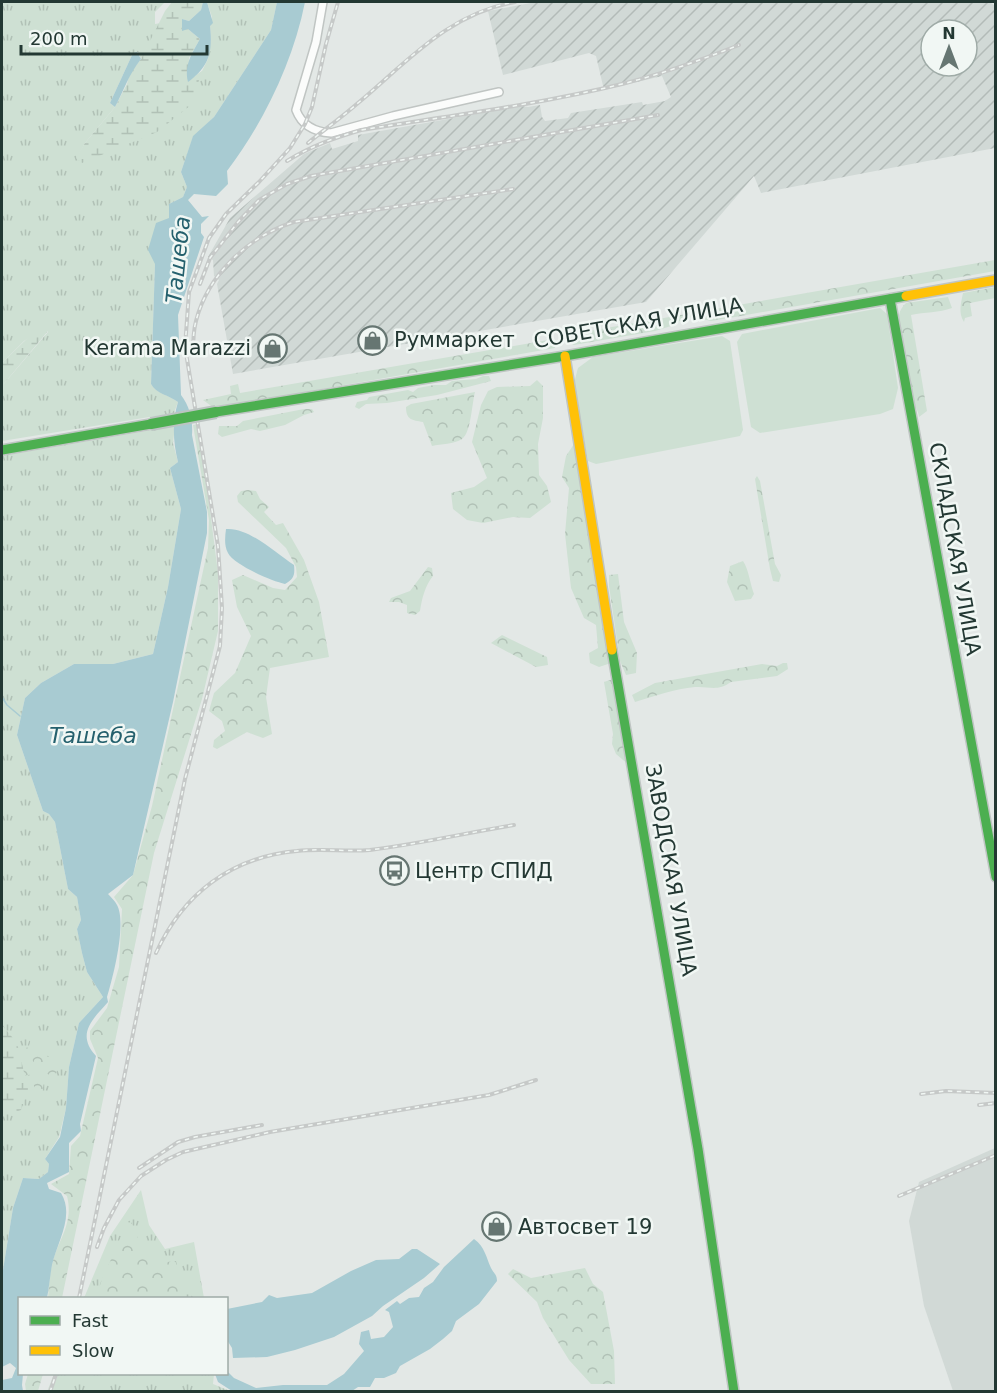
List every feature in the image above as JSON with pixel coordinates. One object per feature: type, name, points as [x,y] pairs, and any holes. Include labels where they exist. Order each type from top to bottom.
[{"type":"street","points":[[323,2],[316,42],[297,110],[300,119],[305,124],[321,132],[331,133],[393,116],[499,92]]},
{"type":"street","name":"СОВЕТСКАЯ УЛИЦА","points":[[2,450],[216,412],[565,356],[996,280]]},
{"type":"street","name":"СКЛАДСКАЯ УЛИЦА","points":[[890,299],[996,877]]},
{"type":"street","name":"ЗАВОДСКАЯ УЛИЦА","points":[[565,356],[610,639],[701,1168],[734,1392]]},
{"type":"shaded area","points":[[536,2],[990,2],[996,7],[995,148],[761,193],[754,176],[646,302],[233,374],[217,284],[219,280],[214,276],[213,260],[208,257],[230,218],[304,154],[330,143],[332,149],[358,141],[358,135],[522,106],[540,105],[545,121],[568,118],[571,113],[642,102],[643,105],[665,101],[671,97],[662,76],[604,90],[596,56],[589,53],[503,75],[488,11]]},
{"type":"shaded area","points":[[995,1148],[995,1391],[953,1391],[924,1306],[909,1221],[919,1182]]},
{"type":"green space","points":[[2,2],[165,2],[155,12],[155,24],[161,23],[141,59],[138,52],[133,53],[110,103],[115,107],[85,143],[77,158],[202,71],[208,59],[211,40],[212,17],[207,2],[277,2],[271,30],[214,117],[193,137],[181,172],[187,187],[183,197],[169,204],[169,218],[155,264],[151,384],[156,390],[178,402],[174,413],[2,441],[2,386],[48,332],[48,326],[24,341],[2,363]]},
{"type":"green space","points":[[172,2],[203,2],[201,10],[189,21],[182,19],[188,29],[200,39],[189,58],[188,82],[202,71],[191,105],[157,132],[82,163],[76,158],[85,143],[115,107],[130,73],[141,59],[165,11]]},
{"type":"green space","points":[[995,260],[995,271],[711,321],[694,317],[685,318],[655,331],[574,345],[568,342],[566,335]]},
{"type":"green space","points":[[995,287],[995,298],[970,303],[972,316],[965,318],[964,322],[961,312],[963,293]]},
{"type":"green space","points":[[948,297],[952,308],[911,315],[927,411],[919,417],[905,367],[899,331],[899,313],[906,303]]},
{"type":"green space","points":[[880,308],[887,314],[898,388],[893,409],[880,414],[760,433],[751,427],[737,342],[742,334]]},
{"type":"green space","points":[[40,326],[48,326],[48,331],[2,386],[2,363]]},
{"type":"green space","points":[[722,336],[730,341],[743,430],[740,436],[596,464],[588,461],[574,383],[578,368],[593,357]]},
{"type":"green space","points":[[554,339],[555,348],[214,408],[203,400],[231,394],[230,386],[238,384],[240,393]]},
{"type":"green space","points":[[489,376],[491,381],[437,395],[366,404],[359,409],[355,407],[357,402],[367,400],[369,397],[408,390],[413,392],[418,388],[446,385],[452,381],[476,379]]},
{"type":"green space","points":[[537,380],[543,386],[543,418],[538,444],[539,475],[547,486],[551,502],[530,518],[513,517],[483,523],[467,520],[453,509],[451,493],[474,487],[487,478],[472,442],[481,405],[488,391],[497,387],[530,386]]},
{"type":"green space","points":[[475,392],[465,436],[455,442],[432,446],[423,422],[413,420],[407,415],[406,407],[411,404]]},
{"type":"green space","points":[[312,409],[314,412],[285,425],[260,431],[251,429],[222,437],[218,434],[219,426],[237,426],[243,421]]},
{"type":"green space","points":[[199,424],[218,573],[218,631],[202,699],[154,853],[62,1297],[48,1297],[52,1265],[67,1223],[69,1206],[67,1196],[51,1184],[69,1174],[71,1146],[80,1136],[98,1058],[90,1039],[90,1031],[107,1008],[119,967],[122,909],[114,897],[133,875],[152,806],[208,548],[209,520],[193,425]]},
{"type":"green space","points":[[175,426],[173,443],[178,462],[170,468],[181,509],[168,587],[153,654],[113,664],[74,664],[41,683],[25,698],[17,735],[43,811],[49,814],[55,822],[68,889],[77,897],[81,920],[77,929],[87,972],[103,997],[79,1023],[69,1067],[66,1108],[59,1137],[45,1159],[49,1164],[48,1172],[39,1179],[23,1178],[13,1208],[2,1276],[2,456]]},
{"type":"green space","points":[[574,444],[611,663],[599,667],[590,663],[589,653],[598,648],[596,625],[584,618],[571,588],[565,534],[569,488],[562,477],[566,456]]},
{"type":"green space","points":[[757,476],[760,481],[775,564],[781,575],[779,582],[773,581],[770,569],[755,479]]},
{"type":"green space","points":[[241,491],[256,491],[260,499],[269,507],[264,512],[276,525],[283,523],[304,560],[319,602],[329,657],[270,668],[266,697],[272,734],[263,738],[247,732],[217,749],[213,747],[214,740],[225,731],[222,721],[209,711],[214,693],[235,673],[251,636],[237,607],[232,580],[243,575],[273,588],[285,590],[297,577],[296,567],[286,548],[238,502],[237,496]]},
{"type":"green space","points":[[743,561],[754,594],[751,599],[735,601],[727,582],[730,566]]},
{"type":"green space","points":[[428,567],[432,568],[433,576],[424,592],[420,611],[415,615],[407,613],[407,605],[389,602],[391,598],[410,591]]},
{"type":"green space","points":[[618,574],[624,622],[637,653],[636,673],[626,675],[620,661],[609,586],[609,575]]},
{"type":"green space","points":[[502,635],[547,657],[548,665],[536,667],[491,643]]},
{"type":"green space","points":[[787,663],[788,669],[777,676],[731,682],[717,688],[680,689],[635,702],[632,695],[655,683],[762,664],[777,666]]},
{"type":"green space","points":[[613,679],[629,765],[616,754],[612,744],[613,734],[604,682]]},
{"type":"green space","points":[[2,1025],[17,1043],[28,1089],[21,1110],[2,1117]]},
{"type":"green space","points":[[31,1037],[35,1037],[46,1056],[58,1060],[55,1077],[45,1073],[42,1095],[37,1098],[34,1093],[34,1074],[22,1076],[17,1072],[34,1063],[32,1059],[12,1057],[12,1052],[29,1047]]},
{"type":"green space","points":[[141,1190],[149,1225],[165,1249],[194,1242],[204,1297],[84,1297],[110,1236]]},
{"type":"green space","points":[[131,1222],[149,1264],[176,1261],[185,1297],[96,1297],[127,1223]]},
{"type":"green space","points":[[585,1268],[593,1284],[603,1292],[614,1351],[615,1384],[591,1384],[569,1360],[543,1318],[537,1302],[508,1274],[513,1269],[531,1278]]},
{"type":"green space","points":[[28,1375],[43,1375],[38,1391],[26,1391]]},
{"type":"green space","points":[[54,1375],[214,1375],[213,1384],[230,1391],[47,1392]]},
{"type":"water","points":[[203,2],[207,2],[213,23],[210,26],[210,51],[201,71],[188,82],[188,65],[200,39],[188,29],[182,31],[182,19],[189,21],[201,10]]},
{"type":"water","name":"Ташеба","points":[[277,2],[305,2],[285,69],[265,112],[227,171],[228,184],[216,196],[194,194],[188,200],[202,217],[209,216],[201,224],[201,233],[204,237],[178,315],[181,395],[187,404],[191,419],[207,512],[207,533],[173,702],[133,875],[108,894],[120,913],[120,937],[107,997],[108,1002],[88,1028],[87,1041],[96,1056],[80,1124],[81,1131],[69,1143],[69,1172],[47,1183],[49,1189],[61,1193],[65,1202],[64,1229],[52,1265],[47,1297],[18,1297],[18,1375],[23,1375],[23,1391],[2,1391],[2,1380],[12,1378],[16,1368],[10,1363],[2,1367],[2,1276],[13,1208],[23,1178],[39,1179],[48,1172],[49,1164],[45,1159],[60,1137],[66,1108],[69,1067],[79,1023],[103,997],[87,972],[77,929],[81,920],[77,897],[68,889],[55,822],[49,814],[43,811],[17,735],[25,698],[41,683],[74,664],[113,664],[153,654],[168,587],[181,509],[170,468],[178,462],[174,432],[178,402],[156,390],[151,384],[155,264],[148,250],[156,223],[169,218],[169,204],[183,197],[187,187],[181,172],[193,136],[214,117],[271,30]]},
{"type":"water","points":[[137,52],[141,59],[115,107],[110,103],[133,53]]},
{"type":"water","points":[[226,529],[235,529],[253,536],[294,565],[292,578],[285,584],[279,582],[254,572],[232,558],[225,541]]},
{"type":"water","points":[[474,1239],[483,1249],[497,1281],[479,1304],[456,1321],[452,1331],[443,1339],[400,1366],[396,1373],[384,1378],[375,1378],[370,1387],[358,1387],[352,1391],[232,1391],[218,1382],[215,1375],[228,1375],[228,1372],[234,1378],[256,1388],[283,1385],[327,1385],[344,1374],[364,1351],[359,1344],[361,1332],[369,1330],[371,1339],[384,1337],[393,1327],[389,1312],[385,1310],[397,1301],[400,1304],[409,1298],[419,1297],[424,1288],[433,1282],[444,1267]]},
{"type":"water","points":[[412,1249],[417,1249],[440,1264],[372,1316],[334,1337],[267,1357],[233,1358],[232,1348],[228,1342],[228,1309],[262,1302],[269,1295],[277,1298],[312,1293],[376,1260],[399,1259]]},
{"type":"waterway","points":[[2,697],[7,705],[20,716]]},
{"type":"railway","points":[[79,1297],[185,779],[220,646],[222,608],[218,546],[185,347],[189,292],[209,238],[226,214],[290,148],[305,124],[312,107],[338,2]]},
{"type":"railway","points":[[308,143],[430,41],[449,28],[491,8],[515,2]]},
{"type":"railway","points":[[287,161],[323,143],[361,130],[492,110],[622,84],[667,71],[739,45]]},
{"type":"railway","points":[[200,284],[210,258],[238,222],[259,200],[287,184],[311,176],[658,115]]},
{"type":"railway","points":[[193,354],[196,321],[210,288],[220,273],[246,247],[277,228],[294,222],[513,189]]},
{"type":"railway","points":[[156,953],[167,932],[195,896],[231,870],[251,861],[297,851],[388,848],[514,825]]},
{"type":"railway","points":[[97,1247],[119,1200],[141,1176],[183,1152],[270,1132],[489,1095],[536,1080]]},
{"type":"railway","points":[[921,1094],[946,1091],[996,1093]]},
{"type":"railway","points":[[979,1105],[996,1103]]},
{"type":"railway","points":[[139,1168],[178,1142],[262,1125]]},
{"type":"railway","points":[[899,1196],[996,1155]]},
{"type":"railway","points":[[50,1392],[56,1375]]},
{"type":"traffic: fast","points":[[216,412],[565,356],[906,296]]},
{"type":"traffic: fast","points":[[890,299],[996,877]]},
{"type":"traffic: fast","points":[[151,424],[216,412]]},
{"type":"traffic: fast","points":[[2,450],[151,424]]},
{"type":"traffic: fast","points":[[612,650],[698,1149],[734,1392]]},
{"type":"traffic: slow","points":[[906,296],[996,280]]},
{"type":"traffic: slow","points":[[565,356],[612,650]]},
{"type":"place","name":"Руммаркет","points":[[373,340]]},
{"type":"place","name":"Kerama Marazzi","points":[[272,348]]},
{"type":"place","name":"Центр СПИД","points":[[394,871]]},
{"type":"place","name":"Автосвет 19","points":[[497,1227]]}]
